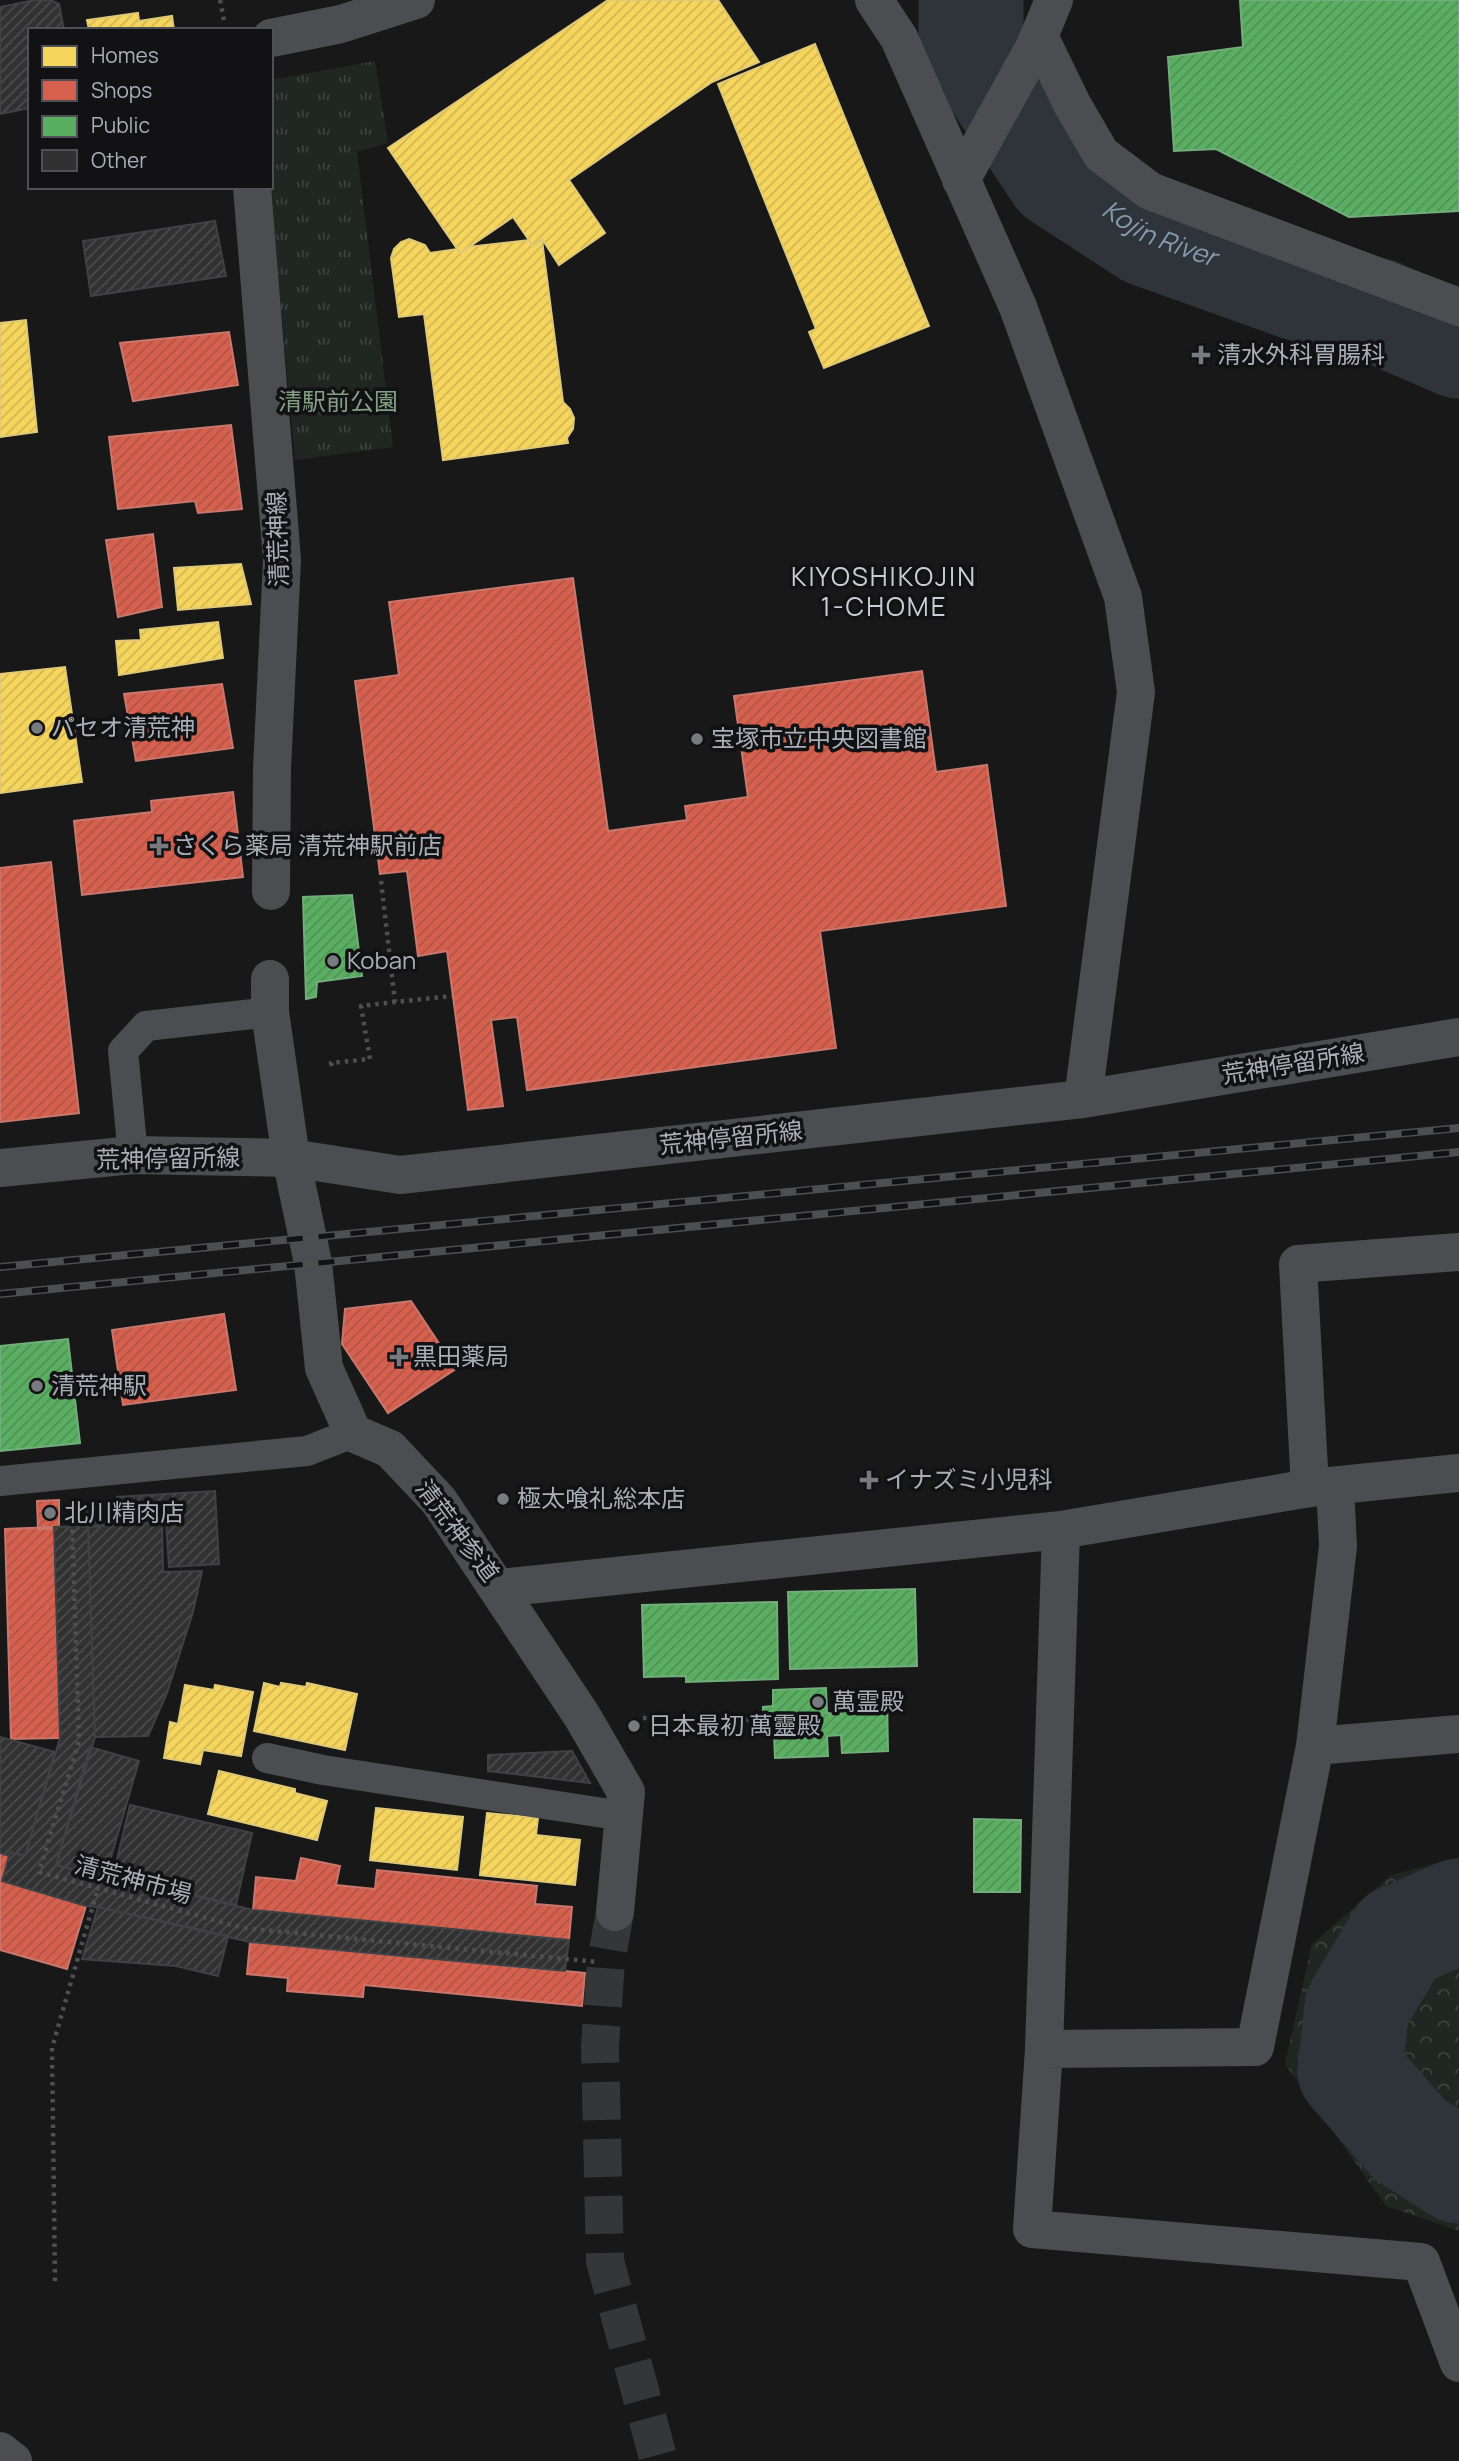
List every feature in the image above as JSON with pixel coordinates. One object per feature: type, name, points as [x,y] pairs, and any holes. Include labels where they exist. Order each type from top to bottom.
[{"type":"street","points":[[273,38],[341,24],[416,0]]},
{"type":"street","points":[[873,0],[899,38],[970,164],[1018,307],[1123,597],[1136,692],[1083,1099]]},
{"type":"street","points":[[970,164],[1037,41],[1054,0]]},
{"type":"street","points":[[1037,41],[1101,154],[1150,191],[1459,307]]},
{"type":"street","name":"清荒神線","points":[[252,189],[282,560],[272,769],[271,891]]},
{"type":"street","points":[[270,995],[290,1158],[311,1250],[324,1368],[353,1433]]},
{"type":"street","name":"荒神停留所線","points":[[0,1168],[133,1155],[290,1158],[400,1175],[1083,1099],[1459,1037]]},
{"type":"street","points":[[1045,2049],[1255,2047],[1315,1746],[1338,1546],[1323,1487],[1298,1264],[1459,1252]]},
{"type":"street","name":"清荒神参道","points":[[353,1433],[390,1449],[439,1501],[583,1716],[626,1792],[615,1912]]},
{"type":"street","points":[[499,1588],[1061,1530],[1323,1487],[1459,1474]]},
{"type":"street","points":[[1061,1530],[1045,2049],[1032,2229],[1421,2262],[1459,2363]]},
{"type":"street","points":[[1315,1746],[1459,1734]]},
{"type":"street","points":[[0,2451],[13,2461]]},
{"type":"lane","points":[[133,1155],[123,1051],[146,1026],[270,995]]},
{"type":"lane","points":[[0,1481],[307,1451],[353,1433]]},
{"type":"lane","points":[[267,1758],[323,1770],[623,1816]]},
{"type":"path","points":[[220,0],[224,21]]},
{"type":"path","points":[[381,881],[395,1002]]},
{"type":"path","points":[[333,1075],[331,1063],[370,1059],[361,1006],[452,996]]},
{"type":"path","name":"清荒神市場","points":[[72,1527],[79,1741],[39,1872],[243,1928],[606,1962]]},
{"type":"path","points":[[645,1718],[753,1720]]},
{"type":"path","points":[[55,2281],[52,2048],[98,1888]]},
{"type":"green space","name":"清駅前公園","points":[[375,61],[388,143],[357,152],[393,447],[295,460],[270,189],[273,189],[273,80]]},
{"type":"green space","points":[[1459,1857],[1459,2231],[1386,2206],[1285,2064],[1312,1944],[1391,1875]]},
{"type":"building: Homes","points":[[608,0],[718,0],[759,62],[712,82],[569,180],[605,233],[559,265],[542,239],[533,246],[513,217],[460,253],[388,148]]},
{"type":"building: Homes","points":[[138,13],[139,21],[172,16],[174,28],[89,28],[87,20]]},
{"type":"building: Homes","points":[[815,44],[929,326],[824,368],[809,332],[816,329],[718,84]]},
{"type":"building: Homes","points":[[409,239],[425,245],[430,253],[457,249],[460,253],[468,247],[529,240],[533,246],[542,240],[563,402],[574,418],[573,429],[567,438],[568,443],[443,460],[424,314],[399,317],[391,258],[394,249]]},
{"type":"building: Homes","points":[[26,320],[37,432],[0,437],[0,323]]},
{"type":"building: Homes","points":[[241,564],[251,604],[178,610],[174,568]]},
{"type":"building: Homes","points":[[218,622],[223,658],[119,675],[116,641],[141,640],[140,630]]},
{"type":"building: Homes","name":"パセオ清荒神","points":[[65,667],[82,782],[0,793],[0,674]]},
{"type":"building: Homes","points":[[264,1683],[280,1687],[281,1683],[306,1687],[307,1683],[357,1694],[345,1750],[254,1731]]},
{"type":"building: Homes","points":[[185,1685],[214,1690],[215,1685],[253,1692],[241,1756],[203,1750],[200,1764],[164,1758],[170,1722],[178,1724]]},
{"type":"building: Homes","points":[[219,1771],[295,1789],[295,1793],[327,1801],[317,1840],[208,1814]]},
{"type":"building: Homes","points":[[376,1808],[463,1817],[457,1870],[370,1860]]},
{"type":"building: Homes","points":[[487,1813],[538,1818],[536,1835],[580,1840],[575,1885],[480,1875]]},
{"type":"building: Shops","points":[[229,332],[238,385],[133,401],[120,343]]},
{"type":"building: Shops","points":[[231,425],[242,509],[198,513],[195,501],[118,509],[109,437]]},
{"type":"building: Shops","points":[[153,534],[162,607],[118,617],[106,540]]},
{"type":"building: Shops","points":[[573,578],[608,831],[687,820],[685,806],[748,797],[734,696],[922,671],[936,772],[987,765],[1006,906],[820,931],[836,1048],[527,1090],[517,1017],[491,1020],[503,1106],[468,1110],[447,951],[418,956],[407,871],[380,874],[355,681],[399,675],[389,602]]},
{"type":"building: Shops","points":[[222,684],[233,748],[136,761],[124,694]]},
{"type":"building: Shops","points":[[233,792],[243,877],[82,895],[74,821],[152,812],[151,801]]},
{"type":"building: Shops","points":[[51,862],[79,1113],[0,1122],[0,868]]},
{"type":"building: Shops","name":"黒田薬局","points":[[411,1301],[456,1369],[388,1413],[342,1344],[345,1309]]},
{"type":"building: Shops","points":[[224,1314],[236,1390],[123,1405],[112,1330]]},
{"type":"building: Shops","points":[[59,1500],[59,1528],[38,1529],[37,1501]]},
{"type":"building: Shops","points":[[54,1527],[60,1738],[11,1739],[5,1529]]},
{"type":"building: Shops","points":[[0,1853],[9,1856],[2,1881],[86,1906],[67,1969],[0,1950]]},
{"type":"building: Shops","points":[[301,1858],[340,1866],[336,1885],[375,1889],[377,1870],[537,1886],[535,1904],[572,1907],[569,1940],[253,1910],[256,1877],[296,1881]]},
{"type":"building: Shops","points":[[250,1942],[585,1973],[582,2006],[364,1985],[363,1997],[287,1991],[288,1978],[247,1974]]},
{"type":"building: Public","points":[[1240,0],[1459,0],[1459,211],[1349,217],[1216,149],[1174,151],[1168,57],[1243,47]]},
{"type":"building: Public","points":[[352,895],[362,976],[317,982],[316,997],[306,999],[303,897]]},
{"type":"building: Public","name":"清荒神駅","points":[[68,1339],[80,1443],[0,1451],[0,1346]]},
{"type":"building: Public","points":[[915,1589],[917,1666],[790,1669],[788,1592]]},
{"type":"building: Public","points":[[777,1602],[778,1679],[686,1682],[686,1676],[644,1677],[642,1605]]},
{"type":"building: Public","points":[[826,1688],[827,1713],[840,1714],[840,1698],[887,1697],[888,1751],[842,1753],[841,1735],[827,1736],[828,1756],[775,1758],[774,1734],[763,1735],[763,1707],[773,1706],[773,1690]]},
{"type":"building: Public","points":[[974,1819],[1021,1820],[1020,1892],[974,1892]]},
{"type":"building: Other","points":[[50,0],[59,4],[64,28],[28,28],[28,108],[0,114],[0,7]]},
{"type":"building: Other","points":[[215,221],[226,276],[91,296],[83,241]]},
{"type":"building: Other","points":[[215,1491],[219,1564],[169,1567],[166,1522],[119,1524],[117,1497]]},
{"type":"building: Other","points":[[115,1505],[116,1526],[82,1527],[81,1506]]},
{"type":"building: Other","points":[[162,1524],[163,1572],[202,1571],[193,1612],[167,1693],[148,1736],[95,1737],[88,1526]]},
{"type":"building: Other","points":[[88,1526],[95,1737],[56,1865],[253,1910],[569,1940],[565,1971],[250,1942],[86,1906],[2,1881],[10,1852],[25,1856],[60,1738],[54,1527]]},
{"type":"building: Other","points":[[0,1737],[55,1752],[25,1856],[10,1852],[9,1856],[0,1853]]},
{"type":"building: Other","points":[[90,1747],[139,1761],[105,1878],[56,1865]]},
{"type":"building: Other","points":[[572,1751],[590,1783],[488,1771],[488,1755]]},
{"type":"building: Other","points":[[130,1805],[252,1833],[236,1905],[113,1876]]},
{"type":"building: Other","points":[[98,1907],[228,1936],[218,1976],[176,1966],[82,1959]]},
{"type":"waterway","name":"Kojin River","points":[[971,0],[971,45],[1058,176],[1147,234],[1298,288],[1378,311],[1459,346]]},
{"type":"waterway","name":"Kojin River","points":[[1459,1911],[1399,1937],[1357,2007],[1350,2071],[1410,2140],[1459,2171]]},
{"type":"tunnel","points":[[615,1912],[606,1962],[600,2046],[605,2261],[659,2461]]},
{"type":"railway","points":[[0,1267],[1459,1128]]},
{"type":"railway","points":[[0,1294],[1459,1152]]},
{"type":"place","name":"清水外科胃腸科","points":[[1201,355]]},
{"type":"place","name":"パセオ清荒神","points":[[37,728]]},
{"type":"place","name":"宝塚市立中央図書館","points":[[697,739]]},
{"type":"place","name":"さくら薬局 清荒神駅前店","points":[[159,846]]},
{"type":"place","name":"Koban","points":[[333,961]]},
{"type":"place","name":"黒田薬局","points":[[399,1357]]},
{"type":"place","name":"清荒神駅","points":[[37,1386]]},
{"type":"place","name":"イナズミ小児科","points":[[869,1480]]},
{"type":"place","name":"極太喰礼総本店","points":[[503,1499]]},
{"type":"place","name":"北川精肉店","points":[[50,1513]]},
{"type":"place","name":"萬霊殿","points":[[818,1702]]},
{"type":"place","name":"日本最初 萬靈殿","points":[[634,1726]]},
{"type":"district","name":"KIYOSHIKOJIN 1-CHOME","points":[[884,592]]}]
